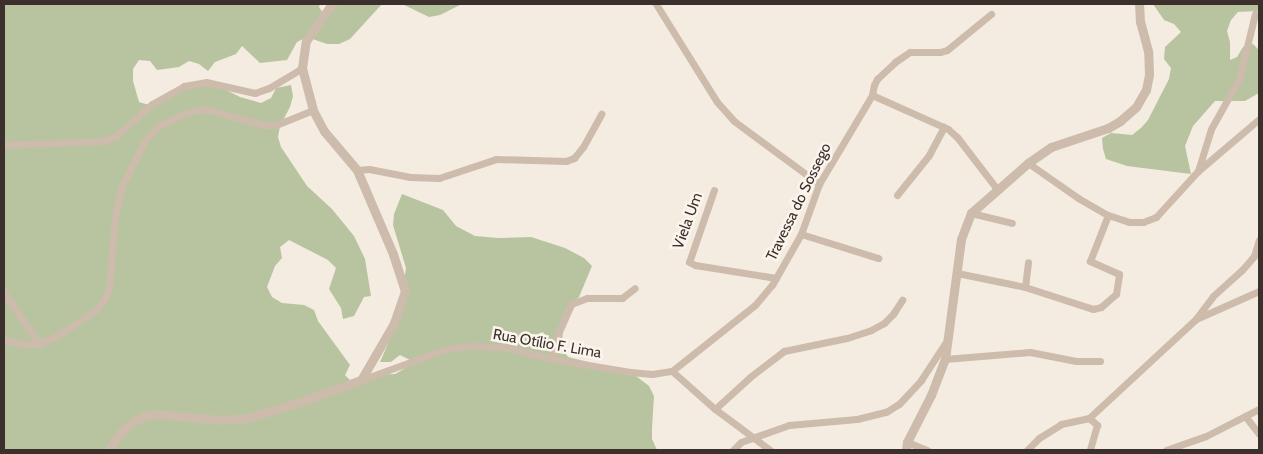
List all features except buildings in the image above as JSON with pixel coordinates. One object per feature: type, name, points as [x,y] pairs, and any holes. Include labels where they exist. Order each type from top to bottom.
[{"type":"street","points":[[109,450],[120,434],[131,423],[144,416],[156,414],[221,420],[246,418],[294,404],[362,380],[394,322],[404,291],[393,254],[357,170],[324,131],[314,110],[302,68],[306,41],[332,4]]},
{"type":"street","points":[[656,4],[717,102],[734,121],[819,184]]},
{"type":"street","points":[[927,450],[906,446],[932,395],[945,359],[961,239],[971,213],[1028,163],[1051,147],[1108,128],[1136,108],[1146,90],[1149,74],[1148,51],[1140,22],[1139,4]]},
{"type":"street","name":"Travessa do Sossego","points":[[672,371],[755,305],[776,278],[801,234],[819,184],[872,95],[877,79],[895,62],[914,51],[940,52],[947,50],[991,14]]},
{"type":"street","points":[[1198,171],[1211,129],[1239,79],[1255,14]]},
{"type":"street","points":[[4,145],[103,141],[116,136],[152,104],[184,86],[206,82],[255,93],[269,88],[302,68]]},
{"type":"street","points":[[872,95],[944,127],[957,137],[997,189]]},
{"type":"street","points":[[4,340],[25,344],[39,344],[60,334],[96,310],[104,300],[109,288],[115,217],[121,188],[144,142],[157,127],[188,112],[205,109],[263,125],[276,125],[314,110]]},
{"type":"street","points":[[357,170],[369,169],[410,177],[439,178],[496,159],[566,160],[574,158],[583,147],[601,114]]},
{"type":"street","points":[[1028,163],[1078,198],[1108,215],[1129,222],[1143,222],[1156,217],[1198,171],[1259,119]]},
{"type":"street","points":[[897,195],[930,155],[944,127]]},
{"type":"street","name":"Viela Um","points":[[714,190],[688,259],[689,262],[695,265],[776,278]]},
{"type":"street","points":[[971,213],[1012,223]]},
{"type":"street","points":[[957,273],[1025,287],[1093,308],[1101,308],[1109,303],[1116,294],[1119,274],[1090,261],[1108,215]]},
{"type":"street","points":[[801,234],[878,258]]},
{"type":"street","points":[[1027,450],[1039,438],[1060,424],[1089,418],[1196,320],[1212,296],[1242,270],[1254,256],[1259,240]]},
{"type":"street","points":[[1025,287],[1028,262]]},
{"type":"street","points":[[552,359],[557,336],[571,304],[587,298],[622,298],[634,288]]},
{"type":"street","points":[[1196,320],[1259,291]]},
{"type":"street","points":[[4,292],[39,344]]},
{"type":"street","points":[[715,408],[750,377],[784,351],[846,338],[871,330],[884,323],[893,314],[902,300]]},
{"type":"street","points":[[733,450],[741,442],[788,425],[857,419],[886,412],[899,404],[921,380],[946,342]]},
{"type":"street","name":"Rua Otílio F. Lima","points":[[362,380],[446,349],[471,346],[504,347],[552,359],[630,372],[652,374],[672,371]]},
{"type":"street","points":[[945,359],[1030,352],[1076,361],[1100,361]]},
{"type":"street","points":[[672,371],[715,408],[770,450]]},
{"type":"street","points":[[1166,450],[1206,436],[1259,409]]},
{"type":"street","points":[[1245,416],[1259,434]]},
{"type":"street","points":[[1089,418],[1097,425],[1090,450]]},
{"type":"green space","points":[[4,4],[320,4],[319,7],[325,16],[334,4],[382,4],[350,39],[339,44],[327,44],[307,37],[297,42],[287,60],[260,63],[242,46],[236,54],[215,62],[208,71],[199,64],[189,61],[179,67],[157,70],[150,61],[139,60],[133,69],[133,81],[139,102],[149,105],[188,83],[220,87],[240,97],[261,103],[271,98],[276,88],[291,85],[293,96],[290,107],[280,126],[278,137],[281,147],[307,186],[332,209],[354,236],[365,259],[371,296],[364,297],[354,316],[343,319],[341,308],[329,289],[336,268],[328,260],[289,240],[280,247],[282,258],[275,266],[267,287],[272,297],[282,303],[304,305],[314,310],[318,321],[350,365],[345,375],[353,383],[373,375],[395,374],[404,369],[410,360],[400,355],[391,362],[380,362],[398,321],[406,268],[393,225],[394,214],[402,194],[443,210],[456,226],[475,236],[498,238],[531,237],[565,248],[584,258],[592,266],[579,297],[570,305],[563,326],[562,348],[568,357],[632,373],[649,386],[654,396],[652,439],[657,450],[4,450]]},
{"type":"green space","points":[[402,4],[462,4],[440,15],[429,17]]},
{"type":"green space","points":[[1153,4],[1259,4],[1259,11],[1238,12],[1231,20],[1227,31],[1230,42],[1230,60],[1237,57],[1243,47],[1253,44],[1259,50],[1259,93],[1245,101],[1215,101],[1193,126],[1185,146],[1191,174],[1127,166],[1106,159],[1103,149],[1102,138],[1111,133],[1132,135],[1141,128],[1148,120],[1169,79],[1171,68],[1164,59],[1165,47],[1181,32],[1174,24],[1164,20]]}]
